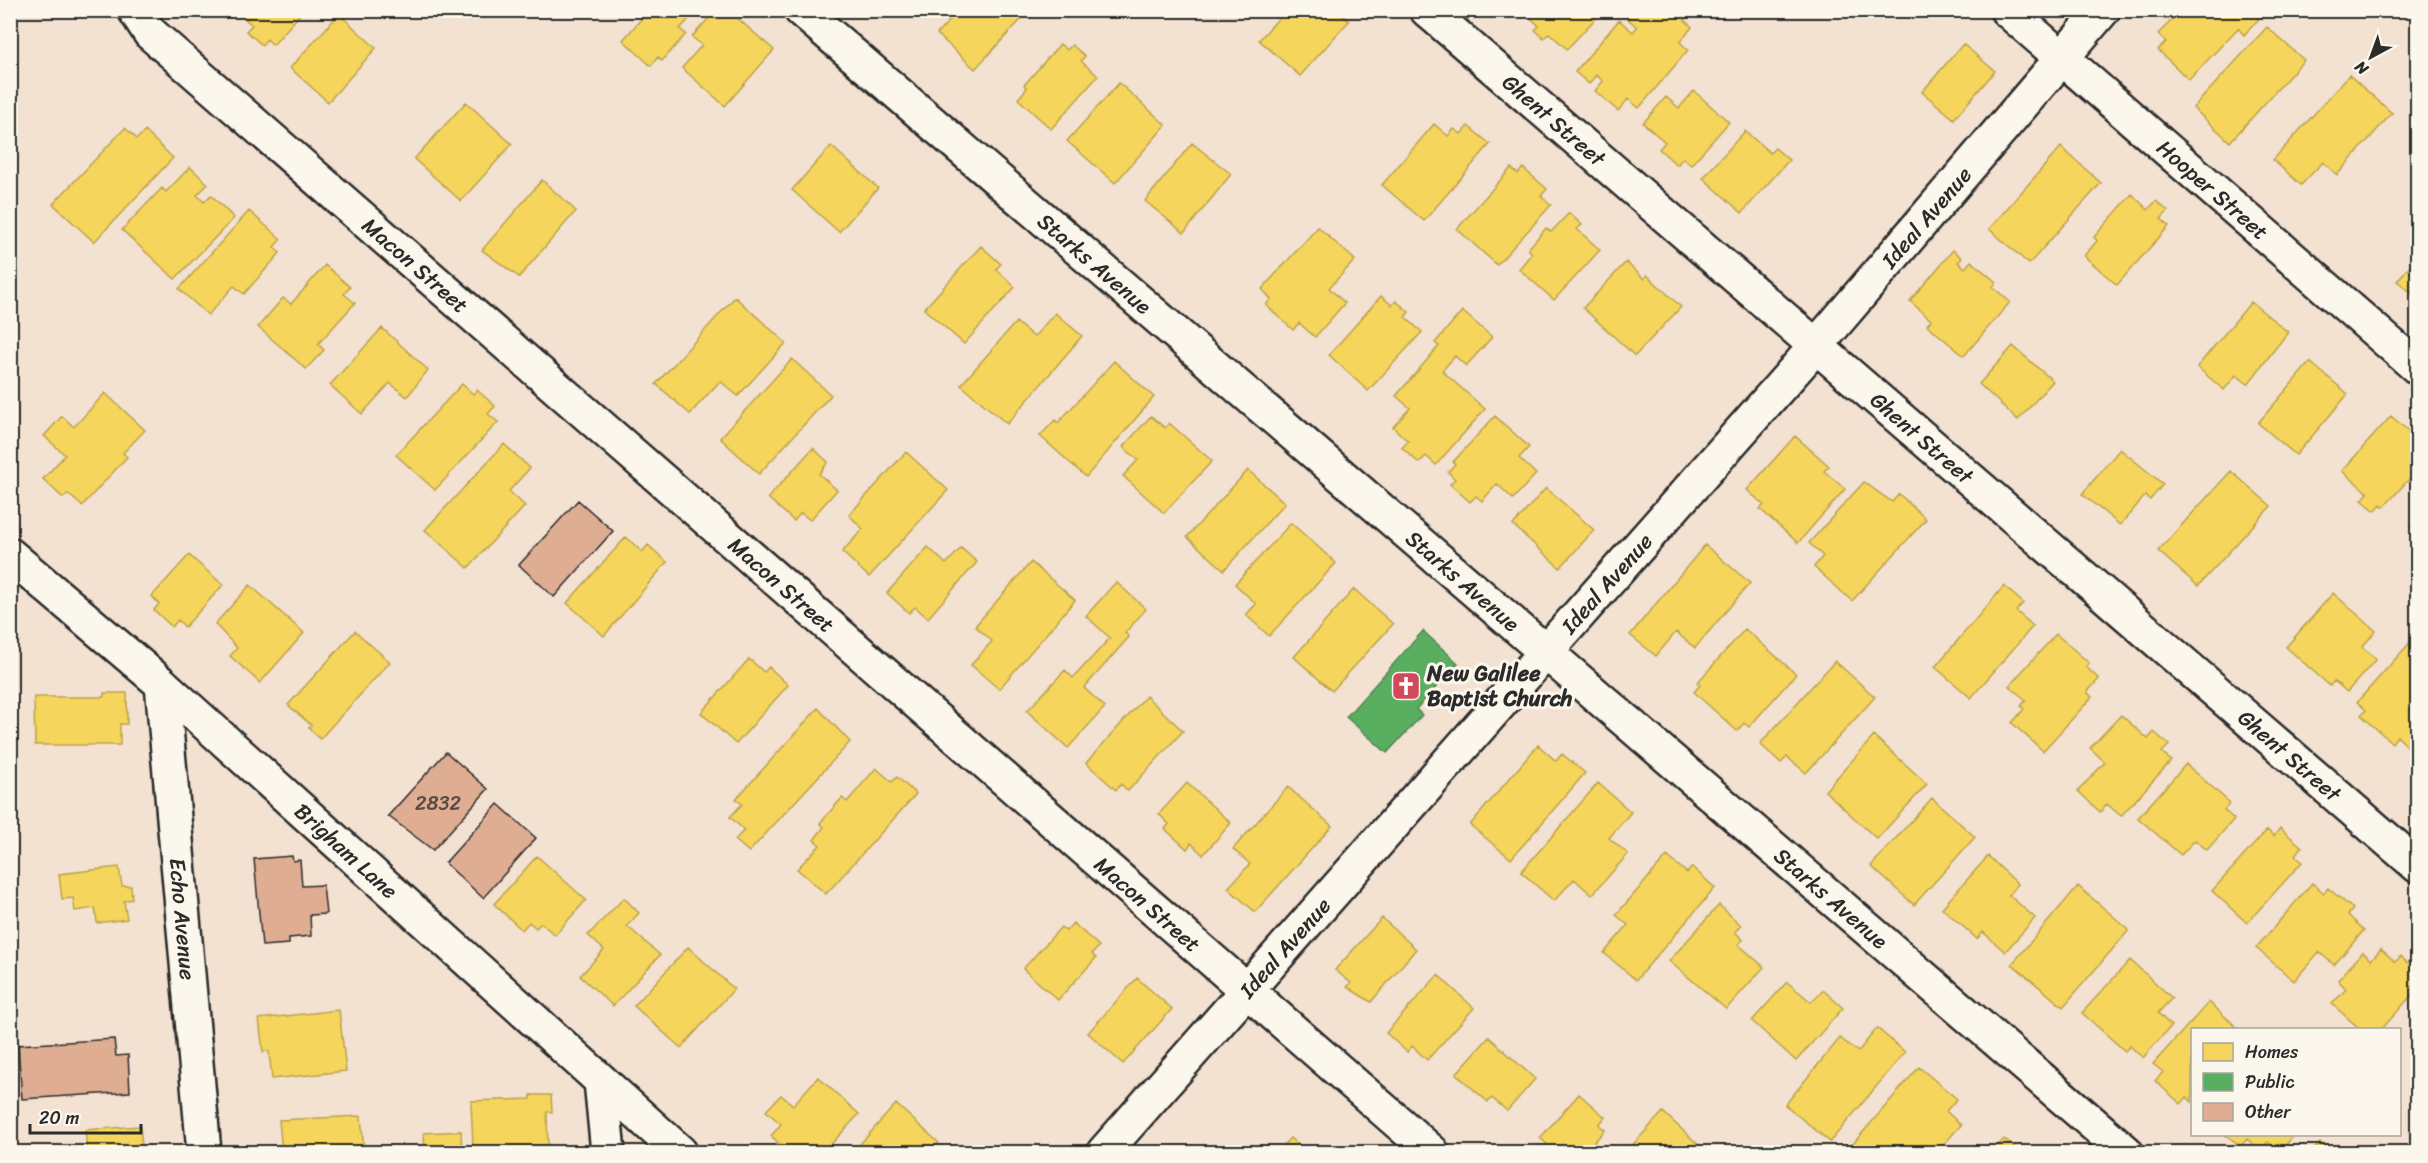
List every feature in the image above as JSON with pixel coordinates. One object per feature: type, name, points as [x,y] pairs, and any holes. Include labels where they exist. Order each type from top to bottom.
[{"type":"street","name":"Macon Street","points":[[135,10],[150,33],[1432,1152]]},
{"type":"street","name":"Starks Avenue","points":[[801,10],[2126,1152]]},
{"type":"street","name":"Ghent Street","points":[[1427,10],[2418,866]]},
{"type":"street","name":"Hooper Street","points":[[2007,10],[2418,368]]},
{"type":"street","name":"Ideal Avenue","points":[[1104,1152],[1816,346],[2103,10]]},
{"type":"street","name":"Brigham Lane","points":[[10,555],[162,684],[680,1152]]},
{"type":"street","name":"Echo Avenue","points":[[162,684],[204,1152]]},
{"type":"street","points":[[601,1081],[608,1152]]},
{"type":"building: Homes","points":[[235,10],[304,10],[273,45],[267,39],[262,45],[246,31],[252,25]]},
{"type":"building: Homes","points":[[649,10],[697,10],[680,29],[686,34],[662,61],[658,57],[651,66],[623,40]]},
{"type":"building: Homes","points":[[716,10],[728,10],[774,50],[725,106],[682,68],[702,45],[692,37]]},
{"type":"building: Homes","points":[[882,10],[895,10],[889,17]]},
{"type":"building: Homes","points":[[959,10],[1030,10],[975,69],[937,34]]},
{"type":"building: Homes","points":[[1286,10],[1337,10],[1349,21],[1300,76],[1259,40]]},
{"type":"building: Homes","points":[[1527,10],[1591,10],[1597,17],[1567,49],[1549,33],[1544,38],[1535,30],[1539,26],[1525,12]]},
{"type":"building: Homes","points":[[1625,10],[1693,10],[1685,20],[1692,27],[1680,42],[1688,50],[1639,108],[1628,99],[1618,111],[1595,91],[1603,81],[1596,75],[1589,84],[1575,72],[1619,20],[1633,32],[1637,27],[1622,14]]},
{"type":"building: Homes","points":[[2182,10],[2267,10],[2244,35],[2238,28],[2189,80],[2158,50],[2166,42],[2158,34]]},
{"type":"building: Homes","points":[[339,14],[376,48],[328,102],[290,68]]},
{"type":"building: Homes","points":[[2267,27],[2304,60],[2230,142],[2193,108]]},
{"type":"building: Homes","points":[[1060,44],[1067,50],[1072,45],[1085,56],[1081,61],[1098,76],[1051,129],[1018,99],[1027,88],[1024,85]]},
{"type":"building: Homes","points":[[1963,44],[1995,71],[1954,119],[1922,92]]},
{"type":"building: Homes","points":[[2349,75],[2392,113],[2337,175],[2323,162],[2301,185],[2273,160]]},
{"type":"building: Homes","points":[[1119,83],[1166,125],[1115,183],[1067,141]]},
{"type":"building: Homes","points":[[1694,91],[1729,122],[1691,165],[1683,158],[1677,165],[1659,149],[1665,142],[1643,123],[1666,97],[1679,108]]},
{"type":"building: Homes","points":[[466,102],[512,144],[461,201],[414,159]]},
{"type":"building: Homes","points":[[1434,124],[1448,136],[1454,129],[1461,134],[1468,126],[1490,144],[1424,221],[1382,185]]},
{"type":"building: Homes","points":[[125,128],[137,139],[145,131],[173,158],[94,242],[53,204]]},
{"type":"building: Homes","points":[[1745,131],[1770,153],[1775,148],[1789,160],[1742,213],[1703,178]]},
{"type":"building: Homes","points":[[1192,143],[1231,174],[1184,233],[1145,201]]},
{"type":"building: Homes","points":[[831,146],[878,188],[839,232],[792,190]]},
{"type":"building: Homes","points":[[2061,147],[2101,183],[2029,264],[1989,229]]},
{"type":"building: Homes","points":[[190,167],[208,184],[197,195],[204,202],[211,195],[234,218],[175,279],[122,230],[162,188],[166,192]]},
{"type":"building: Homes","points":[[1511,168],[1518,174],[1523,168],[1547,189],[1541,196],[1551,205],[1497,265],[1457,229]]},
{"type":"building: Homes","points":[[542,180],[576,211],[519,277],[482,250]]},
{"type":"building: Homes","points":[[2132,194],[2148,210],[2156,201],[2168,211],[2161,219],[2169,226],[2117,285],[2084,256],[2097,241],[2094,237]]},
{"type":"building: Homes","points":[[249,211],[281,239],[274,247],[280,253],[244,294],[234,286],[208,315],[179,289]]},
{"type":"building: Homes","points":[[1569,213],[1582,225],[1577,229],[1600,250],[1554,300],[1519,269],[1532,253],[1528,249],[1546,228],[1551,232]]},
{"type":"building: Homes","points":[[1318,227],[1355,260],[1329,288],[1345,303],[1315,337],[1299,323],[1293,330],[1266,305],[1271,299],[1262,289]]},
{"type":"building: Homes","points":[[981,246],[1001,264],[996,269],[1015,287],[964,344],[924,309]]},
{"type":"building: Homes","points":[[1953,250],[1962,258],[1958,262],[1965,268],[1971,261],[1996,282],[1993,287],[2010,302],[1964,356],[1927,325],[1931,320],[1910,301]]},
{"type":"building: Homes","points":[[2418,256],[2418,298],[2397,281]]},
{"type":"building: Homes","points":[[1626,262],[1644,279],[1647,275],[1681,307],[1635,356],[1583,308]]},
{"type":"building: Homes","points":[[325,265],[350,287],[344,294],[355,303],[318,344],[324,350],[306,369],[258,327],[283,298],[291,304]]},
{"type":"building: Homes","points":[[1381,296],[1392,305],[1396,301],[1409,312],[1405,317],[1422,332],[1368,391],[1329,355]]},
{"type":"building: Homes","points":[[735,297],[786,343],[738,396],[720,381],[690,414],[656,384]]},
{"type":"building: Homes","points":[[2251,302],[2288,332],[2248,384],[2236,375],[2224,390],[2197,367]]},
{"type":"building: Homes","points":[[1462,311],[1492,337],[1466,366],[1455,356],[1442,371],[1485,409],[1436,465],[1426,456],[1419,463],[1402,448],[1408,441],[1393,427],[1410,408],[1396,396],[1439,346],[1435,343]]},
{"type":"building: Homes","points":[[1055,313],[1082,336],[1007,424],[961,385],[1016,322],[1034,337]]},
{"type":"building: Homes","points":[[382,328],[428,370],[407,397],[390,383],[362,414],[330,385]]},
{"type":"building: Homes","points":[[2013,346],[2053,381],[2018,420],[1979,384]]},
{"type":"building: Homes","points":[[792,359],[831,395],[759,474],[720,438]]},
{"type":"building: Homes","points":[[1114,361],[1154,397],[1086,477],[1040,436],[1055,420],[1058,423]]},
{"type":"building: Homes","points":[[2310,362],[2348,394],[2296,455],[2258,423]]},
{"type":"building: Homes","points":[[462,384],[473,394],[477,390],[495,406],[488,414],[498,422],[435,490],[396,455]]},
{"type":"building: Homes","points":[[105,393],[145,430],[123,453],[127,457],[82,506],[68,494],[63,498],[43,479],[65,455],[44,436],[62,416],[74,427]]},
{"type":"building: Homes","points":[[1151,416],[1165,428],[1169,423],[1212,461],[1164,513],[1123,476],[1138,460],[1123,447]]},
{"type":"building: Homes","points":[[1495,416],[1529,447],[1519,458],[1536,474],[1513,499],[1497,484],[1482,501],[1476,496],[1470,502],[1450,484],[1455,479],[1448,472],[1455,464],[1453,462]]},
{"type":"building: Homes","points":[[2391,416],[2418,439],[2418,469],[2384,507],[2381,504],[2375,511],[2362,500],[2368,493],[2342,471]]},
{"type":"building: Homes","points":[[1795,436],[1829,466],[1824,471],[1845,489],[1798,543],[1760,509],[1764,505],[1747,490]]},
{"type":"building: Homes","points":[[504,444],[530,468],[509,491],[525,506],[468,568],[425,530]]},
{"type":"building: Homes","points":[[813,448],[828,462],[819,474],[837,490],[810,520],[801,513],[794,521],[768,498]]},
{"type":"building: Homes","points":[[2120,449],[2163,484],[2150,500],[2145,496],[2120,525],[2082,494]]},
{"type":"building: Homes","points":[[906,452],[948,490],[869,577],[842,552],[863,529],[849,515]]},
{"type":"building: Homes","points":[[1248,470],[1285,503],[1224,570],[1187,537]]},
{"type":"building: Homes","points":[[2231,471],[2271,506],[2198,586],[2158,551]]},
{"type":"building: Homes","points":[[1864,482],[1892,502],[1899,494],[1926,519],[1852,601],[1814,567],[1823,556],[1809,543]]},
{"type":"building: Homes","points":[[1546,488],[1594,530],[1560,568],[1513,525]]},
{"type":"building: Homes","points":[[2418,518],[2418,533],[2410,527]]},
{"type":"building: Homes","points":[[1291,523],[1336,563],[1269,636],[1246,615],[1256,604],[1235,584]]},
{"type":"building: Homes","points":[[626,537],[642,552],[648,545],[667,562],[604,636],[567,603]]},
{"type":"building: Homes","points":[[1705,545],[1750,583],[1695,648],[1676,632],[1656,656],[1630,635]]},
{"type":"building: Homes","points":[[928,547],[946,564],[961,548],[977,562],[928,618],[915,607],[909,613],[887,593]]},
{"type":"building: Homes","points":[[189,555],[223,585],[185,627],[178,620],[172,627],[154,610],[159,604],[152,596]]},
{"type":"building: Homes","points":[[1031,562],[1075,600],[999,689],[971,665],[992,641],[975,626]]},
{"type":"building: Homes","points":[[1116,582],[1146,609],[1125,633],[1129,637],[1084,688],[1105,707],[1068,748],[1027,711],[1065,670],[1073,678],[1110,638],[1086,616]]},
{"type":"building: Homes","points":[[250,585],[304,633],[260,683],[230,656],[237,648],[215,624]]},
{"type":"building: Homes","points":[[2004,586],[2023,603],[2016,611],[2033,626],[1971,698],[1935,667]]},
{"type":"building: Homes","points":[[1354,589],[1393,624],[1332,691],[1294,657]]},
{"type":"building: Homes","points":[[2333,593],[2376,631],[2362,647],[2376,659],[2347,692],[2334,681],[2330,686],[2286,647]]},
{"type":"building: Homes","points":[[1745,629],[1796,674],[1749,727],[1744,723],[1737,731],[1694,692],[1700,685],[1697,683]]},
{"type":"building: Homes","points":[[355,631],[390,662],[320,739],[309,728],[311,725],[288,705]]},
{"type":"building: Homes","points":[[2056,634],[2089,663],[2086,667],[2099,679],[2087,692],[2092,697],[2043,751],[2012,723],[2024,709],[2021,706],[2026,700],[2009,686]]},
{"type":"building: Homes","points":[[2416,636],[2418,742],[2411,750],[2397,736],[2392,743],[2361,715],[2366,710],[2357,702]]},
{"type":"building: Homes","points":[[749,659],[764,672],[769,667],[788,685],[736,744],[701,713]]},
{"type":"building: Homes","points":[[1835,661],[1875,697],[1806,773],[1787,757],[1781,763],[1760,744]]},
{"type":"building: Homes","points":[[104,693],[127,693],[127,724],[120,724],[120,745],[35,745],[34,697],[104,697]]},
{"type":"building: Homes","points":[[1146,696],[1183,731],[1128,791],[1121,784],[1116,790],[1086,763]]},
{"type":"building: Homes","points":[[818,708],[850,742],[749,852],[735,840],[744,830],[730,817],[742,804],[736,799]]},
{"type":"building: Homes","points":[[2121,715],[2148,739],[2154,732],[2169,745],[2162,752],[2171,761],[2121,816],[2107,804],[2100,812],[2078,791],[2105,762],[2090,748]]},
{"type":"building: Homes","points":[[1874,736],[1927,784],[1877,839],[1825,791]]},
{"type":"building: Homes","points":[[1538,745],[1556,761],[1562,754],[1585,773],[1511,859],[1470,825]]},
{"type":"building: Homes","points":[[2186,764],[2230,803],[2224,810],[2234,819],[2207,850],[2195,840],[2181,855],[2138,818]]},
{"type":"building: Homes","points":[[876,768],[892,782],[897,777],[916,794],[826,894],[797,869],[820,845],[814,840],[824,827],[820,823],[842,798],[847,802]]},
{"type":"building: Homes","points":[[1187,783],[1231,823],[1203,855],[1191,843],[1187,849],[1165,829],[1169,824],[1159,814]]},
{"type":"building: Homes","points":[[1598,783],[1631,812],[1609,838],[1628,854],[1592,895],[1574,879],[1554,901],[1521,872]]},
{"type":"building: Homes","points":[[1288,787],[1332,826],[1255,912],[1228,888],[1250,864],[1233,849]]},
{"type":"building: Homes","points":[[1932,798],[1975,837],[1914,905],[1871,866]]},
{"type":"building: Homes","points":[[2280,828],[2302,847],[2295,855],[2302,862],[2247,923],[2212,891],[2267,830],[2274,836]]},
{"type":"building: Homes","points":[[537,856],[586,900],[555,935],[541,923],[536,928],[529,922],[522,930],[494,904]]},
{"type":"building: Homes","points":[[1667,856],[1687,873],[1692,867],[1715,888],[1636,980],[1604,953],[1628,925],[1616,915]]},
{"type":"building: Homes","points":[[1988,856],[2018,884],[2009,895],[2035,918],[2005,952],[1983,932],[1977,939],[1942,908]]},
{"type":"building: Homes","points":[[119,867],[122,886],[131,886],[132,899],[124,901],[127,919],[97,923],[95,908],[75,911],[73,898],[62,899],[59,874]]},
{"type":"building: Homes","points":[[2312,883],[2324,893],[2328,888],[2353,909],[2348,915],[2364,930],[2334,965],[2319,952],[2294,981],[2256,948]]},
{"type":"building: Homes","points":[[2078,886],[2129,930],[2063,1007],[2012,964]]},
{"type":"building: Homes","points":[[624,898],[639,913],[627,926],[660,955],[613,1006],[580,976],[604,950],[588,935]]},
{"type":"building: Homes","points":[[1719,905],[1741,925],[1735,932],[1743,940],[1738,944],[1764,967],[1726,1009],[1669,961]]},
{"type":"building: Homes","points":[[1382,918],[1416,949],[1371,1002],[1347,987],[1351,983],[1335,970]]},
{"type":"building: Homes","points":[[1073,923],[1099,946],[1092,954],[1096,958],[1058,1000],[1023,969],[1061,927],[1066,931]]},
{"type":"building: Homes","points":[[688,947],[734,989],[681,1048],[634,1006]]},
{"type":"building: Homes","points":[[2381,949],[2395,962],[2401,956],[2407,963],[2411,959],[2418,965],[2418,988],[2383,1028],[2359,1028],[2332,1004],[2346,989],[2338,980],[2363,952],[2371,960]]},
{"type":"building: Homes","points":[[2130,960],[2172,998],[2158,1013],[2171,1026],[2143,1058],[2130,1046],[2125,1051],[2082,1013]]},
{"type":"building: Homes","points":[[1438,975],[1474,1008],[1427,1060],[1412,1046],[1407,1052],[1386,1033]]},
{"type":"building: Homes","points":[[1137,978],[1172,1009],[1123,1064],[1088,1033]]},
{"type":"building: Homes","points":[[1787,982],[1811,1002],[1823,990],[1843,1008],[1796,1061],[1752,1021]]},
{"type":"building: Homes","points":[[2209,1002],[2238,1028],[2191,1028],[2191,1101],[2187,1097],[2181,1104],[2155,1081],[2163,1072],[2153,1064]]},
{"type":"building: Homes","points":[[339,1010],[346,1071],[272,1079],[269,1051],[263,1052],[259,1019]]},
{"type":"building: Homes","points":[[2418,1021],[2418,1037],[2410,1029]]},
{"type":"building: Homes","points":[[1877,1028],[1905,1052],[1830,1142],[1785,1105],[1840,1038],[1858,1052]]},
{"type":"building: Homes","points":[[1489,1037],[1535,1079],[1507,1111],[1492,1098],[1488,1102],[1456,1074]]},
{"type":"building: Homes","points":[[1919,1067],[1957,1099],[1946,1111],[1961,1125],[1937,1152],[1860,1152],[1852,1145]]},
{"type":"building: Homes","points":[[818,1077],[859,1114],[824,1152],[789,1152],[771,1136],[781,1124],[766,1111],[781,1095],[793,1105]]},
{"type":"building: Homes","points":[[1579,1094],[1605,1117],[1599,1125],[1605,1130],[1585,1152],[1540,1152],[1547,1144],[1540,1138]]},
{"type":"building: Homes","points":[[531,1095],[551,1095],[552,1112],[547,1112],[548,1150],[473,1148],[471,1101],[531,1099]]},
{"type":"building: Homes","points":[[896,1104],[939,1143],[931,1152],[853,1152]]},
{"type":"building: Homes","points":[[1663,1112],[1705,1151],[1626,1152]]},
{"type":"building: Homes","points":[[361,1116],[364,1152],[282,1152],[279,1120]]},
{"type":"building: Homes","points":[[140,1126],[142,1146],[150,1146],[151,1152],[87,1152],[85,1130]]},
{"type":"building: Homes","points":[[461,1131],[462,1152],[425,1152],[424,1133]]},
{"type":"building: Homes","points":[[2227,1136],[2293,1136],[2280,1152],[2268,1142],[2260,1151],[2247,1139],[2241,1146]]},
{"type":"building: Homes","points":[[1290,1138],[1307,1152],[1277,1152]]},
{"type":"building: Homes","points":[[2004,1139],[2020,1152],[1992,1152]]},
{"type":"building: Homes","points":[[2320,1143],[2331,1152],[2312,1152]]},
{"type":"building: Public","name":"New Galilee Baptist Church","points":[[1423,631],[1458,663],[1416,709],[1422,715],[1387,753],[1346,717]]},
{"type":"building: Other","points":[[578,500],[613,531],[554,597],[519,565]]},
{"type":"building: Other","points":[[446,752],[488,789],[433,850],[388,816]]},
{"type":"building: Other","points":[[498,804],[536,838],[483,898],[445,863]]},
{"type":"building: Other","points":[[292,856],[293,861],[300,860],[302,886],[323,885],[326,914],[310,915],[311,936],[289,938],[289,944],[262,946],[254,859]]},
{"type":"building: Other","points":[[114,1039],[116,1056],[128,1055],[130,1092],[22,1099],[18,1045]]},
{"type":"place","name":"New Galilee Baptist Church","points":[[1406,686]]}]
